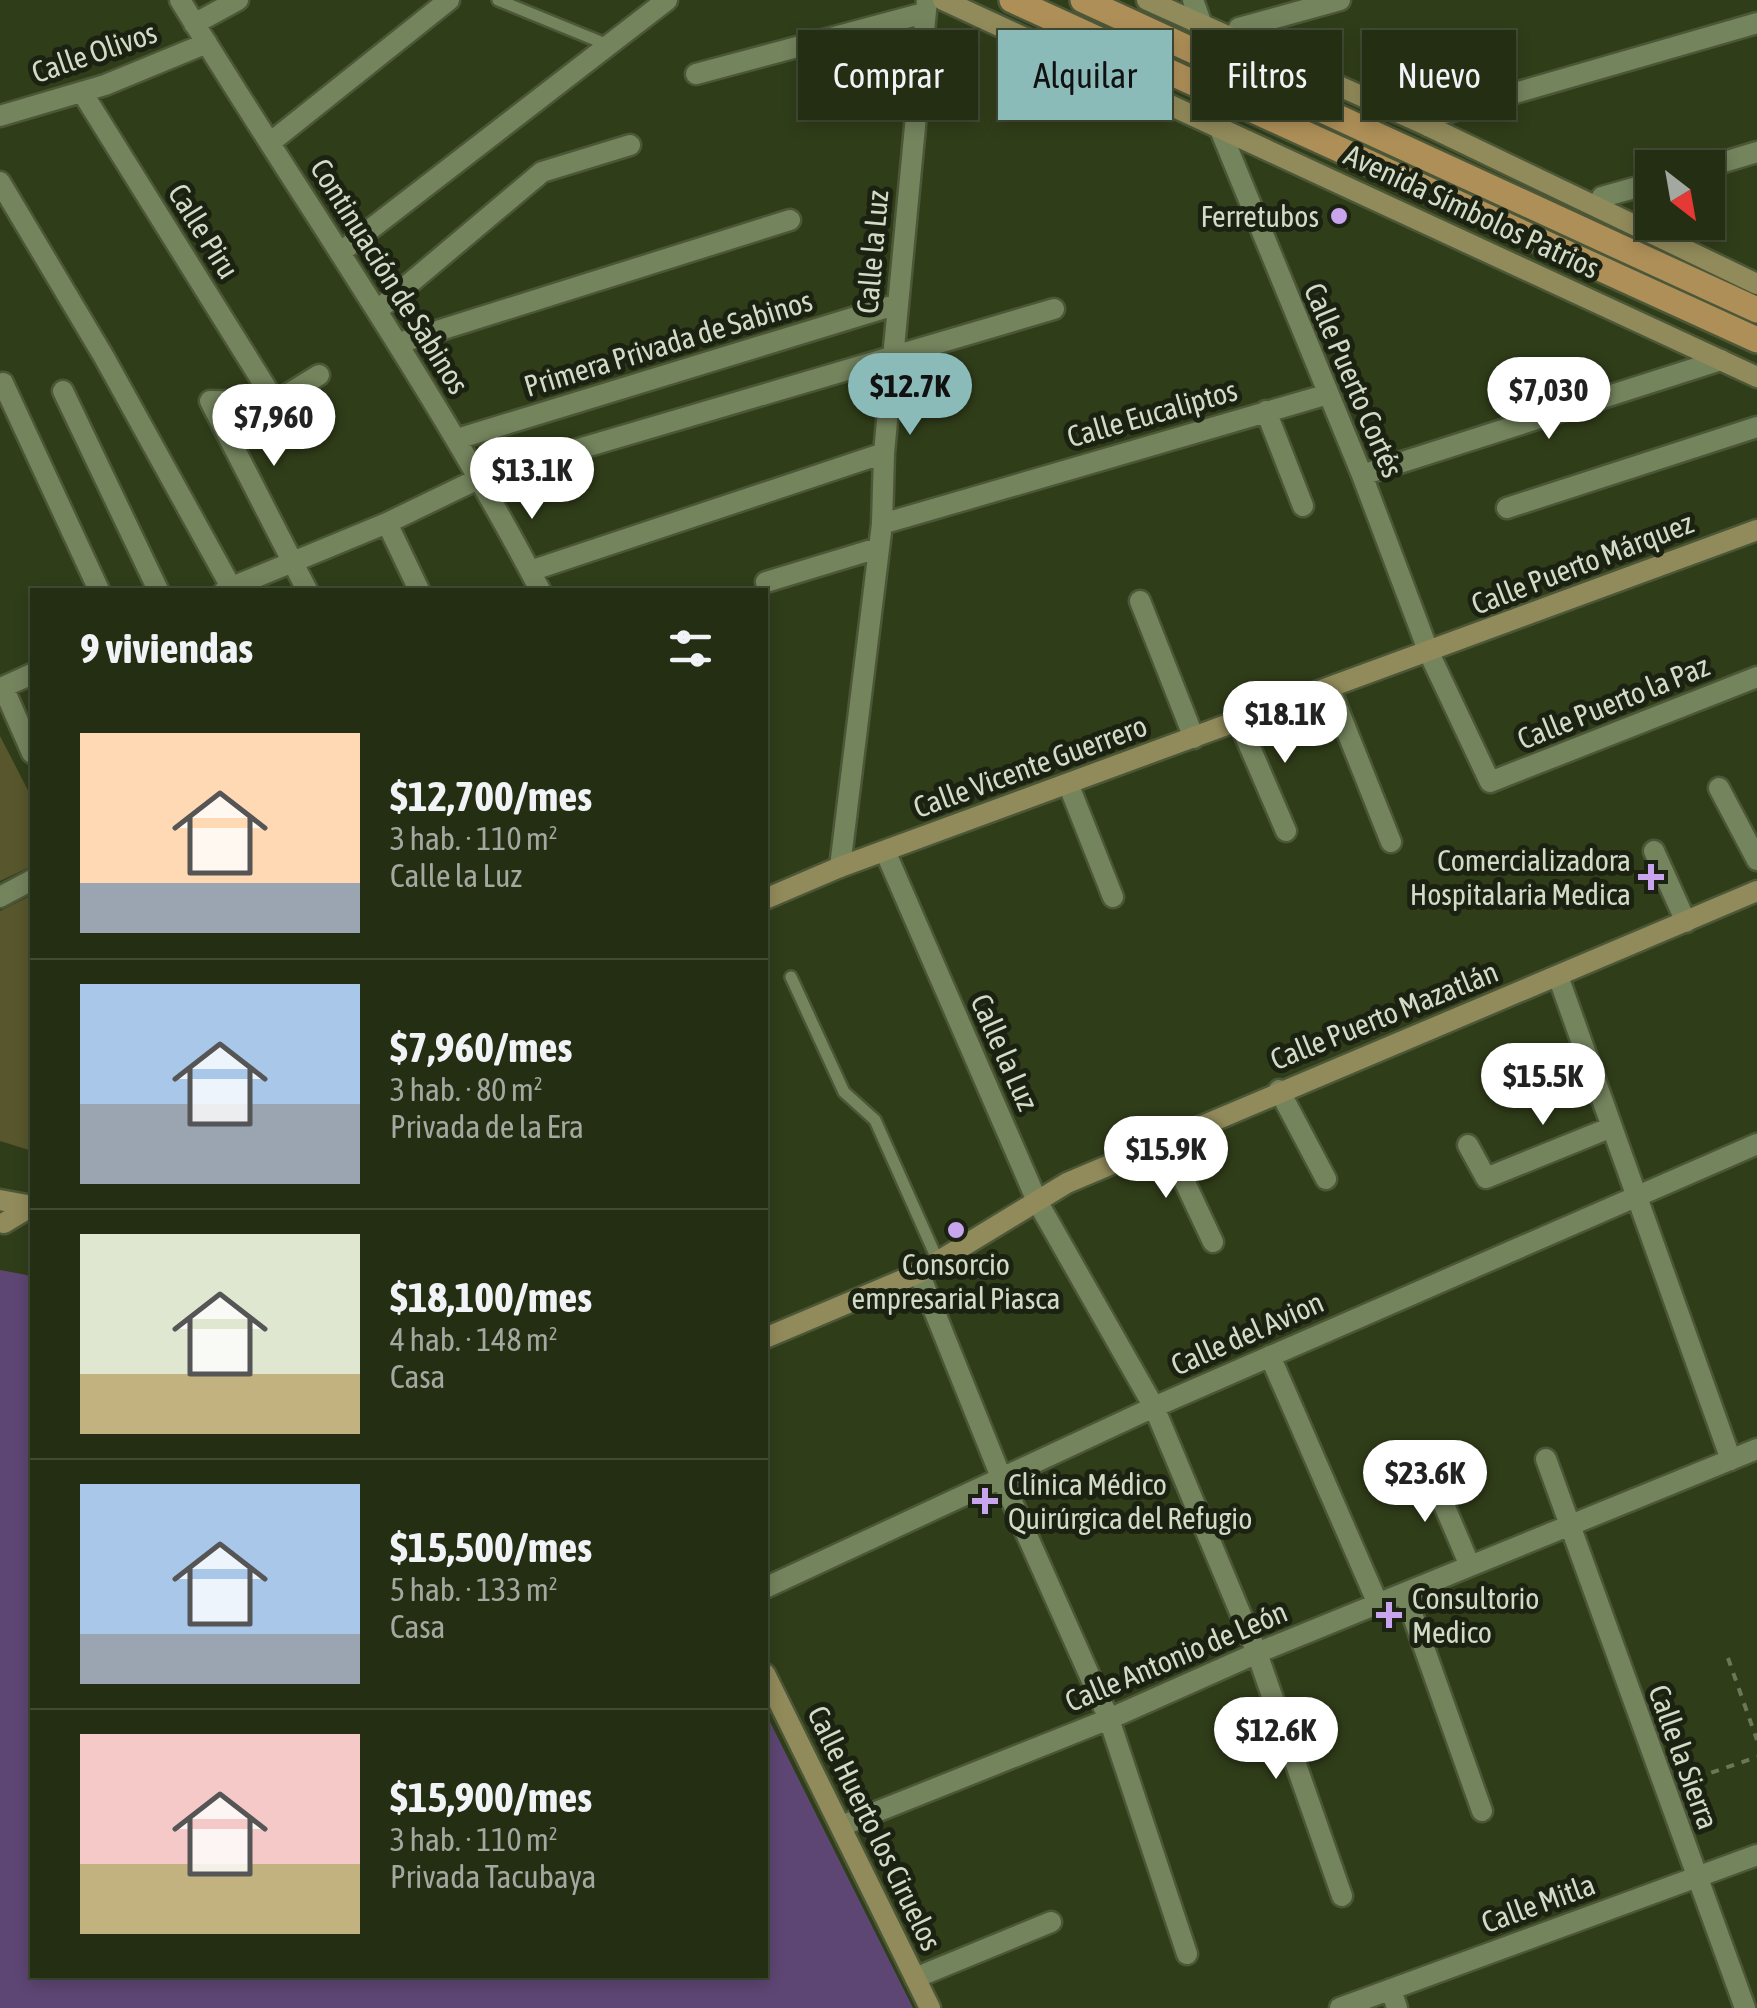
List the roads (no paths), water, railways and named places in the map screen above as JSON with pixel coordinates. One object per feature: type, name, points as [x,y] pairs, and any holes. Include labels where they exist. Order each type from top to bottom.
[{"type":"main road","name":"Avenida Símbolos Patrios","points":[[1012,0],[1757,340]]},
{"type":"main road","name":"Avenida Símbolos Patrios","points":[[1083,0],[1757,310]]},
{"type":"street","name":"Continuación de Sabinos","points":[[180,0],[399,343],[480,478],[535,580]]},
{"type":"street","points":[[194,24],[238,0]]},
{"type":"street","points":[[271,142],[449,0]]},
{"type":"street","points":[[341,252],[667,0]]},
{"type":"street","name":"Avenida Símbolos Patrios","points":[[944,0],[1221,132],[1757,377]]},
{"type":"street","name":"Avenida Símbolos Patrios","points":[[1148,0],[1214,30]]},
{"type":"street","points":[[1193,0],[1202,25]]},
{"type":"street","points":[[1238,30],[1340,0]]},
{"type":"street","points":[[696,74],[925,6]]},
{"type":"street","name":"Calle la Luz","points":[[840,867],[882,524],[884,452],[925,6]]},
{"type":"street","points":[[1428,126],[1432,117],[1757,23]]},
{"type":"street","name":"Calle Olivos","points":[[0,116],[82,92],[207,43]]},
{"type":"street","name":"Avenida Símbolos Patrios","points":[[1342,87],[1757,284]]},
{"type":"street","name":"Calle Piru","points":[[82,92],[275,402]]},
{"type":"street","name":"Calle Puerto Cortés","points":[[1221,132],[1325,395],[1362,475],[1429,653],[1490,782]]},
{"type":"street","points":[[378,310],[542,172],[630,145]]},
{"type":"street","points":[[1725,162],[1757,152]]},
{"type":"street","points":[[0,182],[104,357],[227,588]]},
{"type":"street","points":[[1598,206],[1602,198],[1635,188]]},
{"type":"street","points":[[399,343],[790,220]]},
{"type":"street","name":"Primera Privada de Sabinos","points":[[457,439],[898,304]]},
{"type":"street","points":[[230,588],[387,523],[480,478],[893,360],[1054,309]]},
{"type":"street","points":[[1362,475],[1721,360]]},
{"type":"street","points":[[306,588],[210,400],[275,402],[319,376]]},
{"type":"street","points":[[2,384],[98,588]]},
{"type":"street","points":[[63,391],[157,588]]},
{"type":"street","name":"Calle Eucaliptos","points":[[882,524],[1325,395]]},
{"type":"street","points":[[1266,411],[1303,506]]},
{"type":"street","points":[[1507,508],[1757,427]]},
{"type":"street","points":[[535,580],[884,452]]},
{"type":"street","points":[[387,523],[418,588]]},
{"type":"street","name":"Calle Puerto Márquez","points":[[1429,653],[1757,530]]},
{"type":"street","points":[[766,582],[878,548]]},
{"type":"street","points":[[1140,601],[1194,738]]},
{"type":"street","name":"Calle Vicente Guerrero","points":[[768,898],[840,867],[1429,653]]},
{"type":"street","points":[[30,675],[2,687],[30,749]]},
{"type":"street","name":"Calle Puerto la Paz","points":[[1490,782],[1757,677]]},
{"type":"street","points":[[1330,689],[1392,842]]},
{"type":"street","points":[[1239,722],[1286,830]]},
{"type":"street","points":[[1069,786],[1113,897]]},
{"type":"street","points":[[1720,788],[1757,860]]},
{"type":"street","name":"Calle la Luz","points":[[885,851],[1037,1201],[1154,1407],[1258,1652],[1342,1896]]},
{"type":"street","points":[[1654,851],[1686,922]]},
{"type":"street","points":[[0,897],[30,881]]},
{"type":"street","name":"Calle Puerto Mazatlán","points":[[768,1337],[919,1272],[1037,1201],[1165,1140],[1757,891]]},
{"type":"street","points":[[1558,976],[1732,1460]]},
{"type":"street","points":[[1278,1090],[1326,1180]]},
{"type":"street","points":[[1468,1146],[1486,1178],[1612,1126]]},
{"type":"street","points":[[1165,1140],[1212,1242]]},
{"type":"street","name":"Calle del Avion","points":[[768,1587],[1154,1407],[1757,1144]]},
{"type":"street","points":[[0,1200],[30,1206]]},
{"type":"street","points":[[2,1222],[30,1207]]},
{"type":"street","points":[[2,1222],[30,1229]]},
{"type":"street","points":[[919,1272],[1001,1477],[1109,1720],[1187,1954]]},
{"type":"street","points":[[1270,1356],[1378,1604]]},
{"type":"street","name":"Calle Antonio de León","points":[[840,1826],[1109,1720],[1258,1652],[1757,1450]]},
{"type":"street","name":"Calle la Sierra","points":[[1546,1459],[1745,2008]]},
{"type":"street","points":[[1427,1465],[1470,1566]]},
{"type":"street","points":[[1405,1594],[1482,1811]]},
{"type":"street","name":"Calle Huerto los Ciruelos","points":[[768,1680],[930,2008]]},
{"type":"street","name":"Calle Mitla","points":[[1340,2008],[1394,1998],[1757,1856]]},
{"type":"street","points":[[915,1978],[1051,1922]]},
{"type":"lane","points":[[498,0],[608,45]]},
{"type":"lane","points":[[792,977],[844,1092],[875,1120],[938,1262]]},
{"type":"place","name":"Ferretubos","points":[[1339,216]]},
{"type":"place","name":"Comercializadora Hospitalaria Medica","points":[[1651,877]]},
{"type":"place","name":"Consorcio empresarial Piasca","points":[[956,1230]]},
{"type":"place","name":"Clínica Médico Quirúrgica del Refugio","points":[[985,1501]]},
{"type":"place","name":"Consultorio Medico","points":[[1389,1615]]}]
